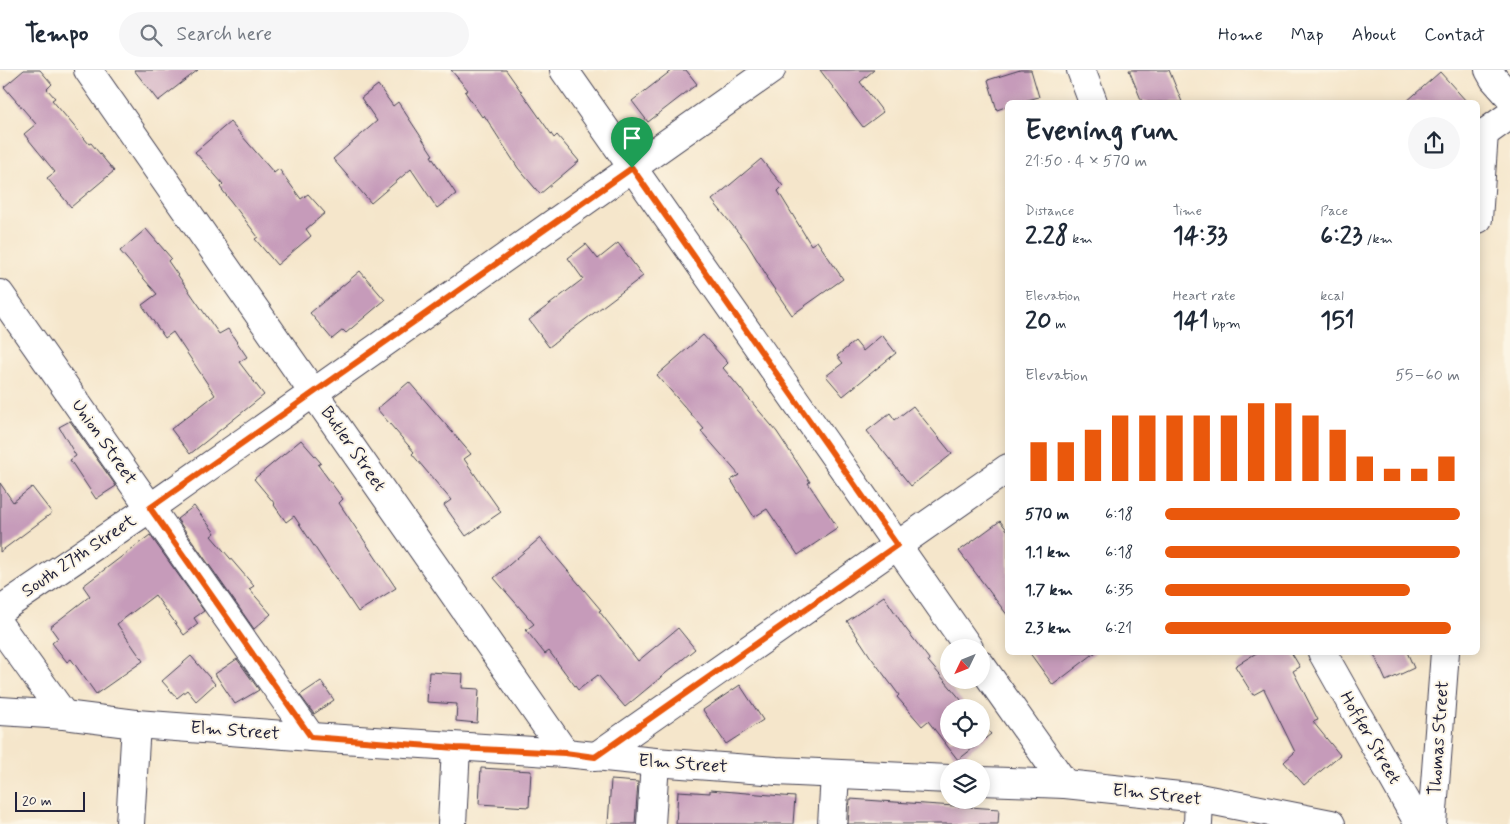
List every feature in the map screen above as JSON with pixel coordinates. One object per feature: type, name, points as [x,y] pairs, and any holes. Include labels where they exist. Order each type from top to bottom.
[{"type":"street","name":"Butler Street","points":[[88,70],[565,753]]},
{"type":"street","points":[[564,70],[963,639]]},
{"type":"street","name":"South 27th Street","points":[[0,610],[150,508],[771,70]]},
{"type":"street","points":[[1081,70],[1092,100]]},
{"type":"street","points":[[1489,70],[1494,79],[1510,97]]},
{"type":"street","points":[[1480,164],[1481,136],[1510,115]]},
{"type":"street","name":"Union Street","points":[[0,294],[311,737]]},
{"type":"street","points":[[595,757],[1005,470]]},
{"type":"street","points":[[0,626],[64,715]]},
{"type":"street","name":"Hoffer Street","points":[[1324,655],[1419,824]]},
{"type":"street","name":"Thomas Street","points":[[1432,824],[1445,655]]},
{"type":"street","points":[[990,678],[1065,784]]},
{"type":"street","name":"Elm Street","points":[[0,710],[64,715],[136,724],[456,748],[565,753],[655,762],[835,775],[940,780]]},
{"type":"street","points":[[130,824],[136,724]]},
{"type":"street","points":[[452,824],[456,748]]},
{"type":"street","points":[[651,824],[655,762]]},
{"type":"street","points":[[832,824],[835,775]]},
{"type":"street","name":"Elm Street","points":[[990,781],[1065,784],[1198,811],[1331,824]]},
{"type":"building","points":[[24,70],[40,70],[52,84],[47,89],[55,98],[52,100],[114,171],[71,207],[47,178],[55,172],[24,134],[36,124],[4,87]]},
{"type":"building","points":[[134,70],[198,70],[158,101]]},
{"type":"building","points":[[451,70],[506,70],[554,138],[557,135],[579,161],[540,194],[518,168],[484,115],[482,117],[465,92],[468,90]]},
{"type":"building","points":[[672,70],[686,70],[697,84],[648,122],[632,101]]},
{"type":"building","points":[[820,70],[874,70],[860,82],[883,112],[863,127]]},
{"type":"building","points":[[1020,70],[1031,70],[1039,97],[1028,100],[1005,100],[1005,107],[997,110],[988,80]]},
{"type":"building","points":[[1129,70],[1169,70],[1181,100],[1141,100]]},
{"type":"building","points":[[1440,72],[1465,100],[1408,100]]},
{"type":"building","points":[[378,85],[393,106],[398,102],[456,194],[437,208],[411,169],[371,203],[333,159],[377,121],[361,98]]},
{"type":"building","points":[[230,122],[274,173],[279,169],[301,199],[308,194],[325,213],[306,229],[311,236],[277,265],[255,239],[258,237],[220,187],[223,184],[195,152]]},
{"type":"building","points":[[761,159],[783,186],[778,191],[811,245],[817,241],[843,279],[792,315],[766,277],[746,242],[712,200]]},
{"type":"building","points":[[146,229],[171,258],[168,261],[219,334],[228,329],[247,357],[239,362],[264,395],[190,454],[171,429],[215,395],[173,332],[165,338],[142,305],[157,294],[120,251]]},
{"type":"building","points":[[618,243],[643,276],[549,347],[529,320],[583,279],[568,258],[586,244],[598,259]]},
{"type":"building","points":[[360,271],[385,300],[346,333],[343,330],[332,339],[310,313]]},
{"type":"building","points":[[703,335],[728,363],[723,368],[777,432],[838,528],[798,555],[767,509],[754,517],[731,480],[739,475],[701,431],[704,429],[657,375]]},
{"type":"building","points":[[882,335],[896,353],[843,396],[826,376],[843,363],[837,356],[855,341],[863,351]]},
{"type":"building","points":[[409,382],[471,454],[464,459],[501,512],[466,536],[444,505],[451,500],[412,454],[414,452],[377,409]]},
{"type":"building","points":[[913,406],[952,454],[911,486],[867,431],[890,413],[895,420]]},
{"type":"building","points":[[70,421],[116,486],[96,499],[70,460],[76,456],[59,427]]},
{"type":"building","points":[[301,440],[321,463],[318,465],[343,499],[339,503],[396,588],[358,612],[294,516],[286,522],[275,504],[254,479]]},
{"type":"building","points":[[0,483],[13,502],[32,487],[52,513],[0,552]]},
{"type":"building","points":[[194,506],[215,533],[211,536],[254,586],[249,589],[271,614],[254,629],[177,519]]},
{"type":"building","points":[[1000,521],[1005,527],[1005,612],[959,551]]},
{"type":"building","points":[[150,535],[204,611],[194,618],[198,624],[184,635],[155,595],[117,624],[143,661],[96,694],[71,659],[67,662],[52,643],[58,638],[50,627],[90,596],[83,586]]},
{"type":"building","points":[[540,538],[601,610],[599,611],[638,661],[678,628],[695,649],[625,707],[598,675],[578,690],[549,651],[545,654],[526,630],[534,624],[494,578]]},
{"type":"building","points":[[884,596],[929,659],[928,661],[940,675],[940,689],[952,689],[960,699],[940,699],[940,737],[928,721],[922,726],[897,697],[899,695],[847,621]]},
{"type":"building","points":[[1031,655],[1092,655],[1053,685]]},
{"type":"building","points":[[1253,655],[1293,655],[1300,667],[1293,671],[1318,720],[1313,722],[1340,755],[1304,785],[1284,762],[1295,752],[1264,689],[1253,695],[1235,666]]},
{"type":"building","points":[[1374,655],[1408,655],[1414,668],[1386,681]]},
{"type":"building","points":[[191,656],[215,684],[196,701],[187,690],[177,698],[162,681]]},
{"type":"building","points":[[237,659],[259,690],[235,704],[215,674]]},
{"type":"building","points":[[429,672],[463,674],[462,688],[479,689],[477,723],[456,721],[457,704],[427,702]]},
{"type":"building","points":[[321,681],[334,700],[314,714],[300,695]]},
{"type":"building","points":[[740,685],[763,720],[726,744],[703,710]]},
{"type":"building","points":[[950,749],[972,749],[959,759]]},
{"type":"building","points":[[481,768],[531,771],[529,807],[479,804]]},
{"type":"building","points":[[611,780],[638,782],[635,824],[608,824]]},
{"type":"building","points":[[710,790],[795,797],[793,824],[676,824],[678,791],[710,793]]},
{"type":"building","points":[[850,799],[940,805],[940,809],[999,809],[998,824],[848,824]]},
{"type":"route","points":[[632,168],[897,545],[595,757],[565,753],[456,748],[311,737],[150,508],[632,168]]}]
